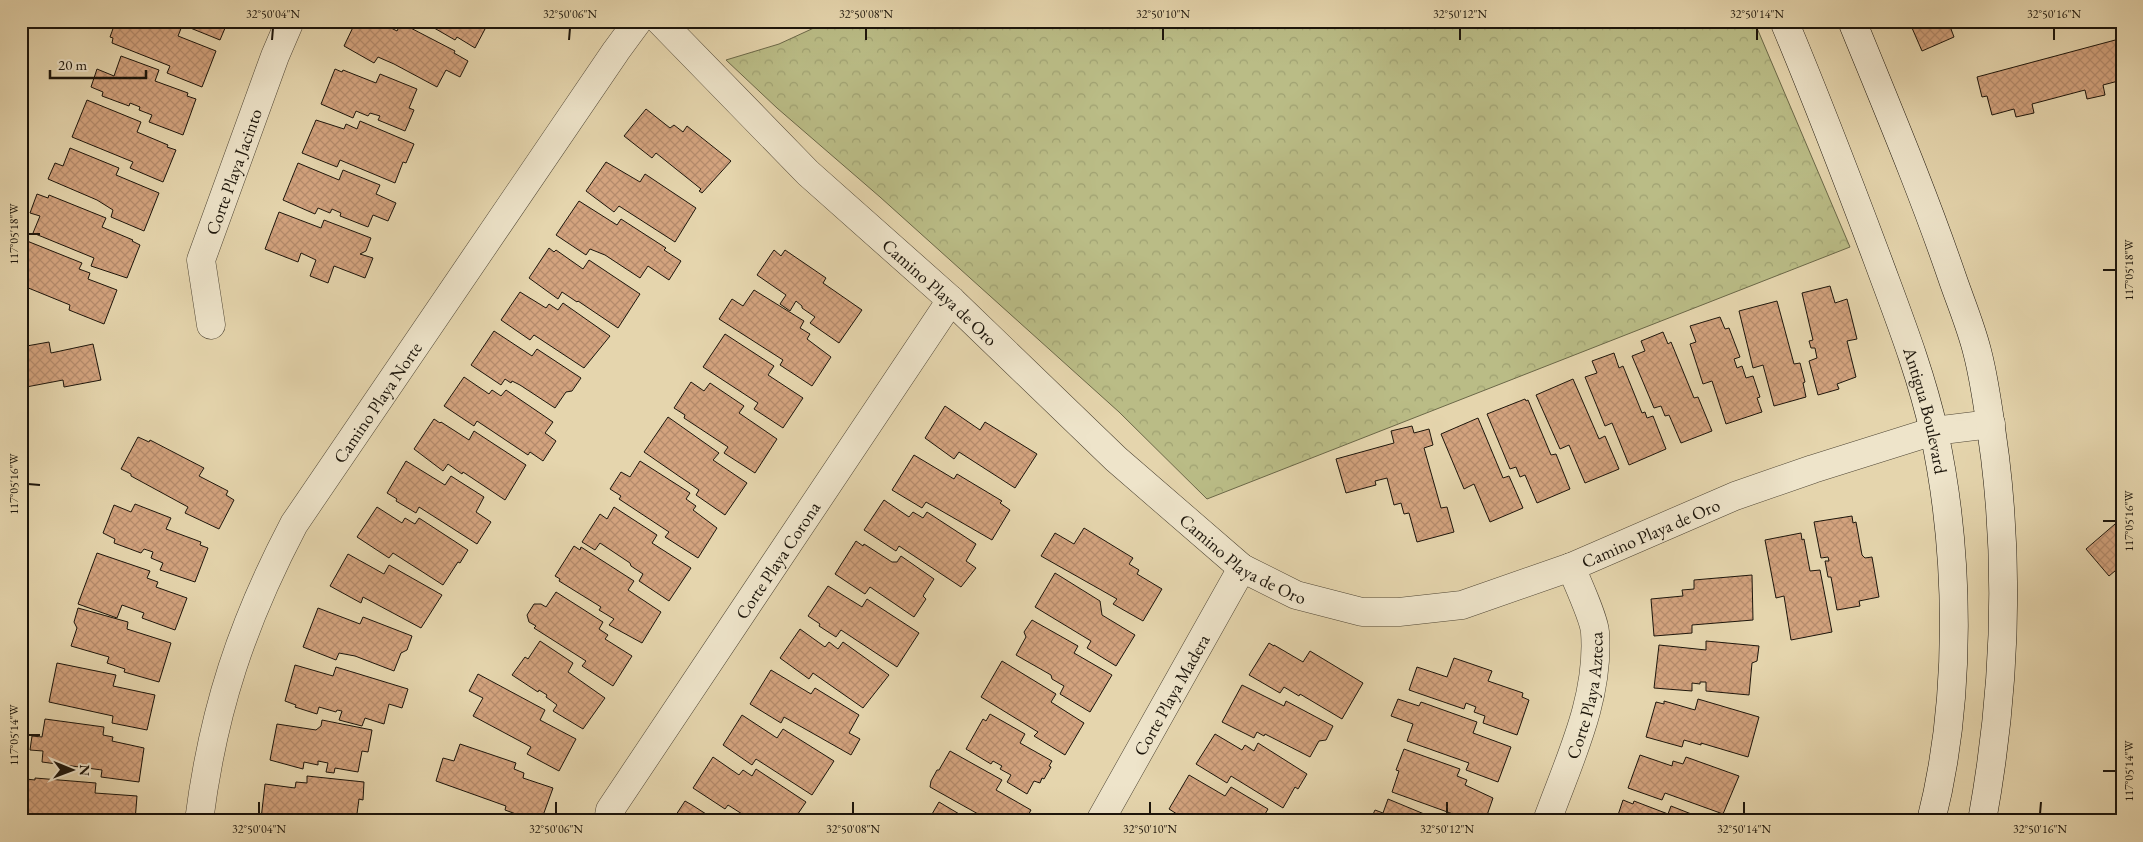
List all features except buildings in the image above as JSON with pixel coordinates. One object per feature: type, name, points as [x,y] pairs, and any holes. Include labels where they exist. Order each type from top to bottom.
[{"type":"street","name":"Corte Playa Jacinto","points":[[211,325],[201,260],[275,56],[290,21]]},
{"type":"street","name":"Camino Playa Norte","points":[[199,821],[204,781],[214,730],[228,677],[246,624],[268,573],[294,524],[638,21]]},
{"type":"street","name":"Camino Playa de Oro","points":[[660,21],[808,173],[951,300],[1116,460],[1242,568],[1296,595],[1362,612],[1399,612],[1462,605],[1571,567],[1735,496],[1934,431],[1991,424]]},
{"type":"street","name":"Antigua Boulevard","points":[[1784,21],[1827,124],[1888,286],[1917,372],[1934,431],[1945,494],[1951,548],[1954,621],[1952,684],[1946,738],[1932,821]]},
{"type":"street","points":[[1852,21],[1900,137],[1947,260],[1977,350],[1991,424],[1999,493],[2004,563],[2004,633],[1999,703],[1982,821]]},
{"type":"street","name":"Corte Playa Corona","points":[[608,821],[610,810],[951,300]]},
{"type":"street","name":"Corte Playa Azteca","points":[[1547,821],[1588,711],[1594,667],[1595,630],[1571,567]]},
{"type":"street","name":"Corte Playa Madera","points":[[1100,821],[1242,568]]},
{"type":"green space","points":[[829,21],[1754,21],[1850,247],[1207,499],[1119,412],[880,197],[777,108],[726,60],[779,44]]}]
